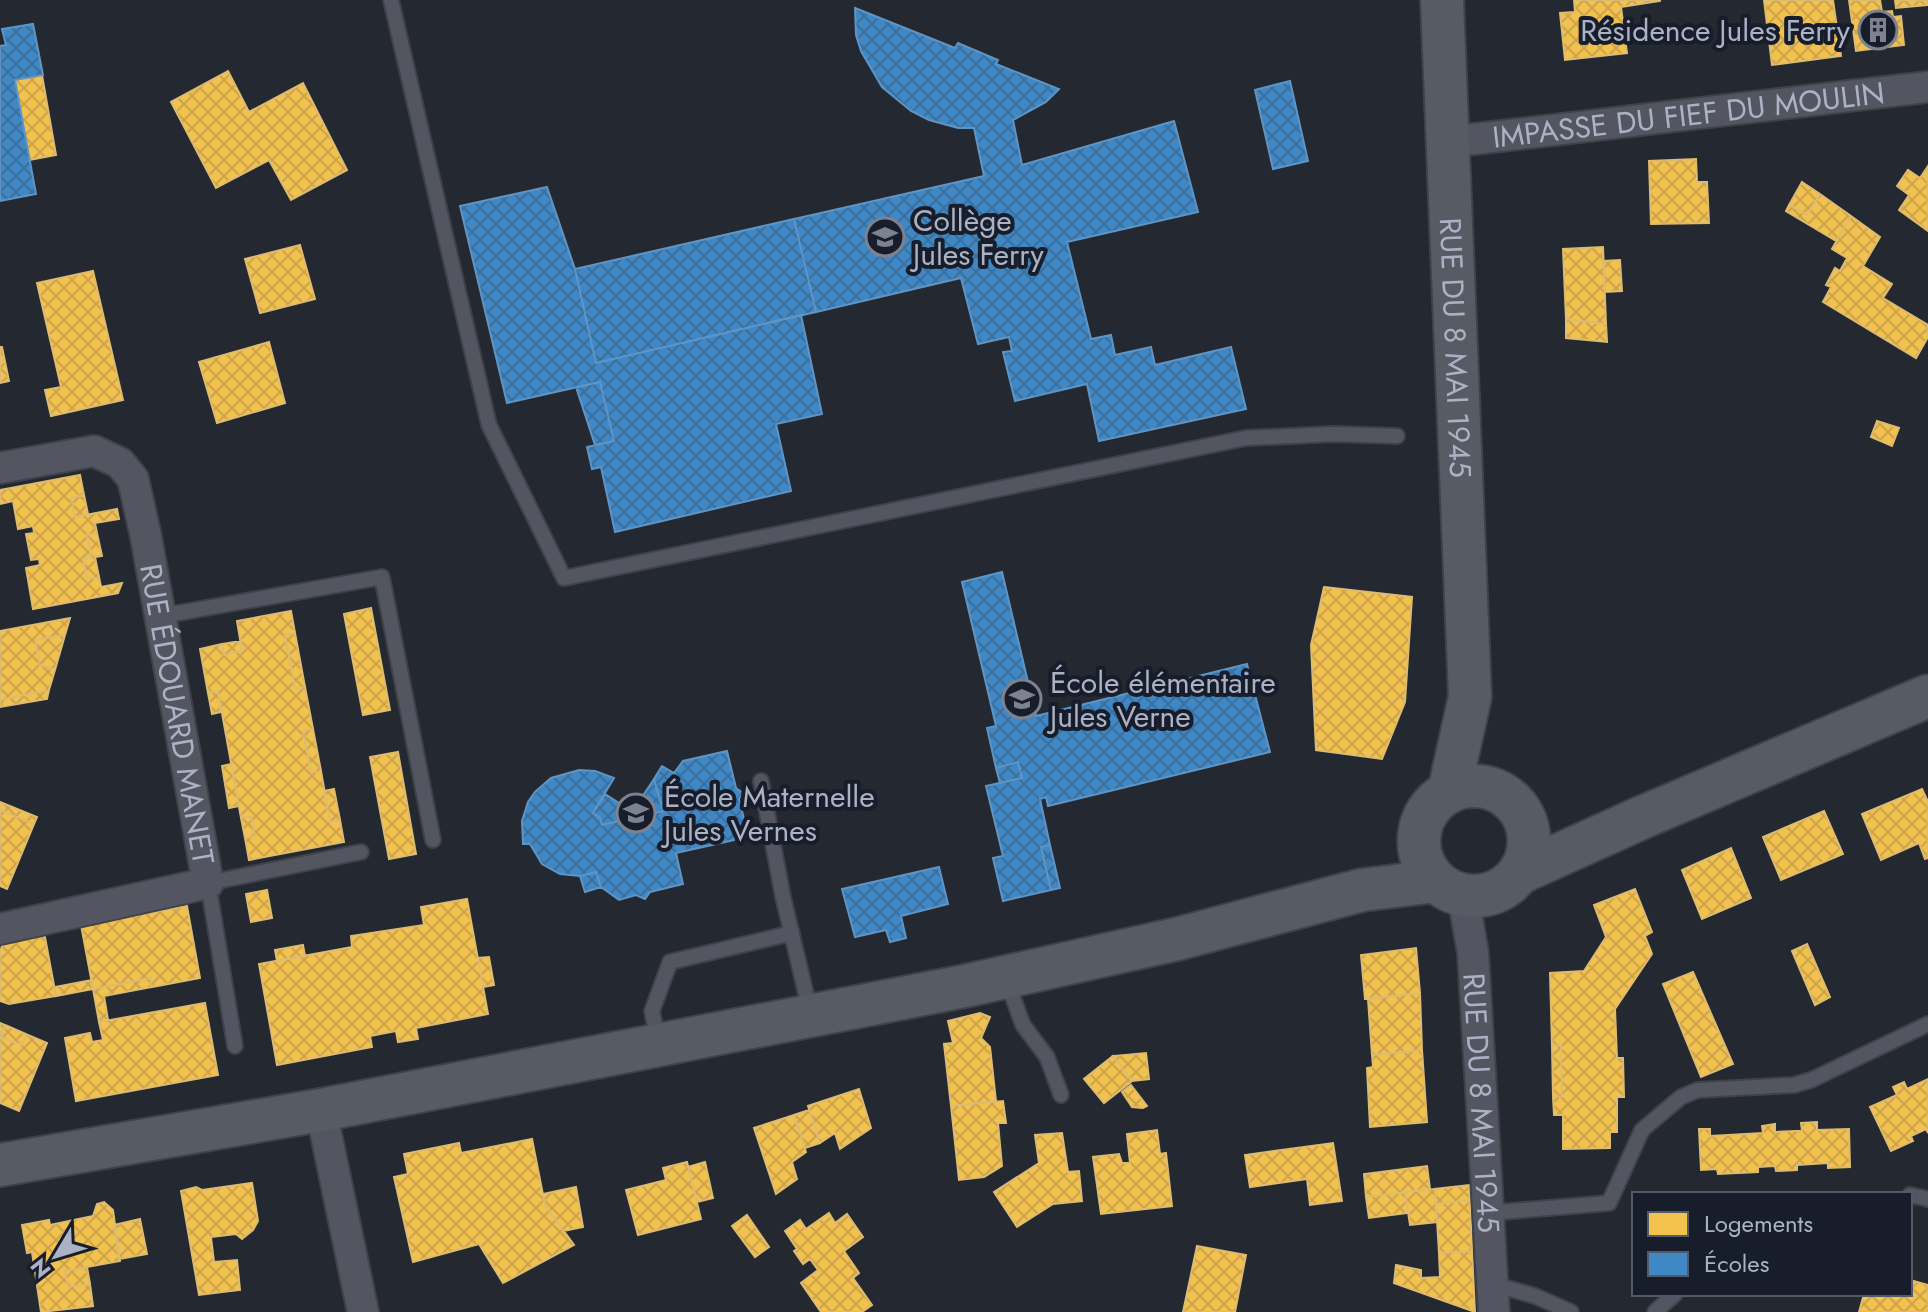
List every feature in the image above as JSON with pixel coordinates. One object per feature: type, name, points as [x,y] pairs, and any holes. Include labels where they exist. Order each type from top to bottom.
[{"type":"main road","name":"RUE DU 8 MAI 1945","points":[[1442,0],[1470,697],[1449,792]]},
{"type":"main road","points":[[1519,873],[1628,823],[1928,696]]},
{"type":"main road","name":"RUE DU 8 MAI 1945","points":[[1470,697],[1510,802]]},
{"type":"main road","points":[[1449,888],[1422,862],[1418,839],[1426,813],[1434,802],[1449,792],[1466,786],[1491,789],[1510,802],[1575,822],[1628,823]]},
{"type":"main road","points":[[0,1165],[321,1110],[1005,977],[1177,939],[1362,890],[1449,888],[1482,896],[1507,885],[1519,873],[1526,858],[1529,843],[1526,824],[1510,802]]},
{"type":"main road","points":[[1362,890],[1418,839]]},
{"type":"street","name":"IMPASSE DU FIEF DU MOULIN","points":[[1448,142],[1928,87]]},
{"type":"street","name":"RUE ÉDOUARD MANET","points":[[0,468],[94,451],[120,463],[133,479],[140,502],[208,883],[0,929]]},
{"type":"street","name":"RUE DU 8 MAI 1945","points":[[1449,888],[1473,953],[1493,1298]]},
{"type":"street","points":[[321,1110],[363,1312]]},
{"type":"lane","points":[[391,0],[489,425],[564,578],[1246,438],[1334,434],[1397,436]]},
{"type":"lane","points":[[161,616],[382,577],[433,840]]},
{"type":"lane","points":[[761,781],[811,1015]]},
{"type":"lane","points":[[235,1046],[208,883],[361,852]]},
{"type":"lane","points":[[659,1045],[652,1011],[670,962],[792,933]]},
{"type":"lane","points":[[1005,977],[1023,1025],[1047,1057],[1061,1095]]},
{"type":"lane","points":[[1488,1213],[1609,1203],[1642,1130],[1681,1097],[1698,1090],[1794,1085],[1811,1080],[1928,1024]]},
{"type":"lane","points":[[1493,1298],[1535,1296],[1571,1312]]},
{"type":"lane","points":[[1655,1312],[1673,1296]]},
{"type":"building: Logements","points":[[1574,0],[1660,1],[1621,7],[1627,53],[1565,60],[1560,13],[1575,12]]},
{"type":"building: Logements","points":[[1764,0],[1833,0],[1841,56],[1772,65]]},
{"type":"building: Logements","name":"Résidence Jules Ferry","points":[[1849,0],[1880,0],[1882,12],[1892,11],[1893,17],[1901,16],[1904,45],[1856,51]]},
{"type":"building: Logements","name":"Résidence Jules Ferry","points":[[1895,0],[1928,0],[1928,5],[1896,8]]},
{"type":"building: Logements","points":[[228,71],[249,112],[303,83],[347,170],[291,200],[269,160],[216,188],[171,102]]},
{"type":"building: Logements","points":[[42,75],[56,155],[29,160],[15,80]]},
{"type":"building: Logements","points":[[1696,159],[1697,182],[1707,182],[1709,223],[1651,224],[1649,161]]},
{"type":"building: Logements","points":[[1928,166],[1928,231],[1899,210],[1909,195],[1897,186],[1908,170],[1920,178]]},
{"type":"building: Logements","points":[[1802,182],[1820,194],[1807,215],[1789,205]]},
{"type":"building: Logements","points":[[1820,194],[1851,216],[1836,241],[1786,211],[1789,205],[1807,215]]},
{"type":"building: Logements","points":[[1851,216],[1880,237],[1863,266],[1892,284],[1883,298],[1928,325],[1928,337],[1916,358],[1823,302],[1831,287],[1826,285],[1835,268],[1840,271],[1847,258],[1832,249]]},
{"type":"building: Logements","points":[[300,245],[315,299],[260,313],[245,259]]},
{"type":"building: Logements","points":[[1603,247],[1606,324],[1566,319],[1563,249]]},
{"type":"building: Logements","points":[[1620,260],[1622,291],[1605,292],[1604,261]]},
{"type":"building: Logements","points":[[93,271],[123,400],[51,416],[45,390],[61,387],[37,283]]},
{"type":"building: Logements","points":[[1566,319],[1606,324],[1607,342],[1566,338]]},
{"type":"building: Logements","points":[[269,342],[285,403],[217,423],[199,362]]},
{"type":"building: Logements","points":[[0,347],[9,381],[0,383]]},
{"type":"building: Logements","points":[[1877,421],[1899,428],[1892,446],[1871,437]]},
{"type":"building: Logements","points":[[80,475],[84,495],[71,498],[75,517],[117,509],[119,519],[95,523],[97,533],[87,535],[91,557],[83,559],[87,579],[99,577],[101,587],[122,583],[118,593],[33,609],[26,568],[40,565],[39,559],[31,560],[26,534],[34,533],[33,526],[18,529],[13,501],[0,504],[0,490]]},
{"type":"building: Logements","points":[[84,495],[88,514],[75,517],[71,498]]},
{"type":"building: Logements","points":[[97,533],[102,556],[95,557],[99,577],[87,579],[83,559],[91,557],[87,535]]},
{"type":"building: Logements","points":[[1324,587],[1412,597],[1405,702],[1382,759],[1316,750],[1311,645]]},
{"type":"building: Logements","points":[[371,608],[390,710],[363,715],[344,614]]},
{"type":"building: Logements","points":[[291,611],[295,633],[285,635],[295,689],[305,687],[313,729],[303,731],[311,773],[321,771],[330,822],[340,820],[344,842],[249,860],[245,838],[255,836],[251,817],[241,818],[218,691],[208,693],[200,649],[222,644],[224,655],[242,651],[237,621]]},
{"type":"building: Logements","points":[[70,618],[65,635],[35,640],[40,665],[55,670],[49,690],[0,700],[0,631]]},
{"type":"building: Logements","points":[[295,633],[305,687],[295,689],[285,635]]},
{"type":"building: Logements","points":[[65,635],[55,670],[40,665],[35,640]]},
{"type":"building: Logements","points":[[241,641],[242,651],[224,655],[222,644]]},
{"type":"building: Logements","points":[[49,690],[47,699],[0,707],[0,700]]},
{"type":"building: Logements","points":[[218,691],[221,712],[212,714],[208,693]]},
{"type":"building: Logements","points":[[313,729],[321,771],[311,773],[303,731]]},
{"type":"building: Logements","points":[[398,752],[416,854],[389,859],[370,757]]},
{"type":"building: Logements","points":[[231,764],[239,806],[229,808],[222,766]]},
{"type":"building: Logements","points":[[334,789],[340,820],[330,822],[324,791]]},
{"type":"building: Logements","points":[[1922,789],[1928,802],[1928,858],[1925,859],[1919,843],[1881,860],[1862,814]]},
{"type":"building: Logements","points":[[0,802],[37,817],[34,824],[0,810]]},
{"type":"building: Logements","points":[[0,810],[34,824],[7,889],[0,886]]},
{"type":"building: Logements","points":[[1824,811],[1843,854],[1781,880],[1763,837]]},
{"type":"building: Logements","points":[[251,817],[255,836],[245,838],[241,818]]},
{"type":"building: Logements","points":[[1731,848],[1751,898],[1702,919],[1682,870]]},
{"type":"building: Logements","points":[[1635,889],[1652,932],[1645,936],[1652,954],[1615,1009],[1617,1058],[1623,1058],[1624,1097],[1617,1097],[1617,1132],[1610,1132],[1610,1148],[1563,1149],[1563,1115],[1554,1115],[1553,1097],[1562,1096],[1561,1045],[1552,1046],[1550,973],[1584,971],[1606,937],[1594,905]]},
{"type":"building: Logements","points":[[267,890],[272,918],[251,922],[246,894]]},
{"type":"building: Logements","points":[[467,899],[488,1014],[416,1028],[418,1039],[398,1042],[396,1031],[370,1036],[372,1047],[277,1065],[259,964],[352,947],[351,936],[424,925],[421,907]]},
{"type":"building: Logements","points":[[187,906],[200,978],[152,987],[151,978],[93,989],[81,925]]},
{"type":"building: Logements","points":[[44,932],[56,996],[9,1004],[0,1001],[0,951],[5,939]]},
{"type":"building: Logements","points":[[1807,944],[1830,997],[1815,1005],[1792,951]]},
{"type":"building: Logements","points":[[303,945],[305,956],[277,961],[275,950]]},
{"type":"building: Logements","points":[[1416,948],[1420,993],[1365,999],[1361,955]]},
{"type":"building: Logements","points":[[489,957],[494,985],[483,987],[478,958]]},
{"type":"building: Logements","points":[[1693,972],[1733,1064],[1701,1077],[1663,984]]},
{"type":"building: Logements","points":[[151,978],[152,987],[104,996],[108,1020],[99,1022],[93,989]]},
{"type":"building: Logements","points":[[92,980],[93,989],[56,996],[55,987]]},
{"type":"building: Logements","points":[[1420,993],[1422,1050],[1372,1055],[1368,999]]},
{"type":"building: Logements","points":[[205,1003],[218,1075],[76,1101],[65,1038],[90,1033],[92,1042],[103,1040],[99,1022]]},
{"type":"building: Logements","points":[[980,1013],[990,1017],[981,1038],[990,1047],[996,1101],[951,1106],[944,1044],[953,1043],[948,1021]]},
{"type":"building: Logements","points":[[0,1023],[5,1025],[1,1037],[22,1045],[26,1034],[47,1043],[19,1111],[0,1103]]},
{"type":"building: Logements","points":[[5,1025],[26,1034],[22,1045],[1,1037]]},
{"type":"building: Logements","points":[[1561,1045],[1562,1096],[1553,1097],[1552,1046]]},
{"type":"building: Logements","points":[[1422,1050],[1427,1122],[1370,1127],[1367,1068],[1373,1067],[1372,1055]]},
{"type":"building: Logements","points":[[1146,1053],[1149,1079],[1132,1081],[1113,1056]]},
{"type":"building: Logements","points":[[1113,1056],[1132,1081],[1104,1103],[1084,1079]]},
{"type":"building: Logements","points":[[1928,1079],[1928,1133],[1926,1129],[1911,1136],[1913,1141],[1891,1151],[1870,1107],[1897,1095],[1893,1087],[1904,1082],[1907,1089]]},
{"type":"building: Logements","points":[[1131,1085],[1147,1106],[1132,1107],[1122,1092]]},
{"type":"building: Logements","points":[[859,1089],[871,1128],[840,1149],[835,1133],[820,1143],[808,1106]]},
{"type":"building: Logements","points":[[1003,1101],[1006,1123],[998,1123],[1002,1166],[984,1177],[959,1180],[951,1106]]},
{"type":"building: Logements","points":[[809,1110],[820,1143],[805,1148],[794,1115]]},
{"type":"building: Logements","points":[[794,1115],[806,1152],[792,1162],[797,1179],[776,1194],[754,1128]]},
{"type":"building: Logements","points":[[1817,1122],[1817,1130],[1849,1129],[1850,1167],[1828,1168],[1828,1163],[1797,1165],[1797,1170],[1776,1171],[1775,1166],[1758,1167],[1758,1172],[1718,1174],[1717,1169],[1701,1170],[1699,1129],[1710,1129],[1710,1136],[1763,1133],[1762,1126],[1775,1124],[1775,1132],[1802,1131],[1801,1123]]},
{"type":"building: Logements","points":[[1157,1130],[1160,1154],[1166,1153],[1172,1206],[1101,1214],[1093,1157],[1119,1154],[1122,1163],[1130,1163],[1127,1134]]},
{"type":"building: Logements","points":[[1062,1133],[1068,1172],[1079,1171],[1082,1201],[1053,1204],[1017,1227],[994,1192],[1039,1163],[1035,1135]]},
{"type":"building: Logements","points":[[532,1139],[545,1205],[574,1245],[503,1283],[479,1244],[413,1262],[394,1177],[408,1174],[404,1154],[459,1143],[461,1153]]},
{"type":"building: Logements","points":[[1333,1143],[1342,1201],[1310,1205],[1307,1179],[1250,1187],[1245,1155]]},
{"type":"building: Logements","points":[[687,1162],[701,1219],[638,1235],[626,1190],[666,1180],[663,1168]]},
{"type":"building: Logements","points":[[705,1162],[713,1198],[697,1202],[688,1167]]},
{"type":"building: Logements","points":[[1427,1166],[1430,1189],[1366,1197],[1364,1174]]},
{"type":"building: Logements","points":[[252,1183],[258,1221],[253,1230],[242,1239],[236,1234],[211,1237],[214,1262],[237,1260],[240,1290],[199,1295],[181,1191]]},
{"type":"building: Logements","points":[[1469,1185],[1470,1200],[1436,1204],[1435,1189]]},
{"type":"building: Logements","points":[[576,1187],[583,1227],[564,1231],[545,1205],[543,1194]]},
{"type":"building: Logements","points":[[1435,1189],[1437,1222],[1410,1225],[1405,1192]]},
{"type":"building: Logements","points":[[1405,1192],[1408,1213],[1369,1218],[1366,1197]]},
{"type":"building: Logements","points":[[1470,1200],[1472,1251],[1439,1253],[1436,1204]]},
{"type":"building: Logements","points":[[104,1202],[113,1210],[120,1261],[65,1271],[68,1287],[90,1284],[93,1306],[41,1312],[32,1252],[27,1253],[22,1225],[49,1220],[50,1225],[93,1216],[97,1204]]},
{"type":"building: Logements","points":[[829,1213],[835,1223],[847,1214],[863,1237],[844,1251],[859,1273],[853,1278],[872,1305],[862,1312],[821,1312],[801,1283],[818,1270],[810,1259],[803,1264],[785,1231],[800,1220],[806,1229]]},
{"type":"building: Logements","points":[[747,1215],[769,1247],[755,1257],[732,1226]]},
{"type":"building: Logements","points":[[140,1219],[147,1254],[119,1259],[114,1225]]},
{"type":"building: Logements","points":[[1197,1246],[1246,1255],[1235,1312],[1183,1312]]},
{"type":"building: Logements","points":[[1472,1251],[1475,1312],[1394,1283],[1396,1265],[1421,1270],[1421,1278],[1440,1277],[1439,1253]]},
{"type":"building: Logements","points":[[87,1267],[90,1284],[68,1287],[65,1271]]},
{"type":"building: Logements","points":[[1912,1281],[1928,1285],[1928,1312],[1859,1312],[1863,1296],[1912,1296]]},
{"type":"building: Écoles","points":[[855,8],[955,48],[958,43],[998,60],[996,64],[1059,89],[1046,102],[1013,120],[1022,165],[1174,121],[1198,212],[1067,242],[1091,339],[1111,335],[1115,355],[1151,347],[1155,365],[1231,347],[1246,409],[1099,441],[1087,384],[1015,401],[1003,352],[1012,351],[1009,337],[978,344],[961,278],[816,312],[794,219],[984,176],[974,128],[958,128],[929,120],[911,111],[882,87],[861,51],[856,35]]},
{"type":"building: Écoles","points":[[33,24],[43,75],[15,80],[36,194],[0,201],[0,46],[6,45],[2,29]]},
{"type":"building: Écoles","points":[[1290,81],[1308,161],[1273,169],[1255,90]]},
{"type":"building: Écoles","points":[[547,187],[575,269],[596,363],[801,315],[822,414],[776,424],[791,491],[615,532],[601,467],[592,469],[587,447],[614,441],[600,382],[507,403],[460,206]]},
{"type":"building: Écoles","points":[[794,219],[816,312],[596,363],[575,269]]},
{"type":"building: Écoles","points":[[600,382],[614,441],[595,445],[576,387]]},
{"type":"building: Écoles","points":[[1002,572],[1036,716],[1247,664],[1270,752],[1048,806],[1046,797],[1040,799],[1050,845],[1041,847],[1051,890],[1003,901],[993,858],[1003,856],[986,786],[1022,778],[1018,762],[996,768],[987,728],[996,726],[962,582]]},
{"type":"building: Écoles","points":[[727,751],[736,788],[743,793],[739,799],[745,823],[734,840],[676,853],[683,884],[650,892],[645,899],[636,895],[619,900],[601,887],[596,872],[580,876],[560,874],[542,864],[530,844],[523,844],[522,821],[528,802],[551,778],[579,770],[595,771],[614,778],[593,813],[600,818],[602,825],[663,811],[654,779],[662,766],[674,773],[683,761]]},
{"type":"building: Écoles","points":[[1018,762],[1022,778],[1000,783],[996,768]]},
{"type":"building: Écoles","points":[[654,779],[663,811],[602,825],[600,818],[593,813],[605,794],[619,803],[642,797]]},
{"type":"building: Écoles","points":[[1050,845],[1060,888],[1051,890],[1041,847]]},
{"type":"building: Écoles","points":[[939,867],[948,904],[901,916],[906,938],[890,942],[886,930],[855,937],[842,889]]},
{"type":"building: Écoles","points":[[596,872],[601,887],[585,892],[580,876]]},
{"type":"place","name":"Résidence Jules Ferry","points":[[1878,30]]},
{"type":"place","name":"Collège Jules Ferry","points":[[885,237]]},
{"type":"place","name":"École élémentaire Jules Verne","points":[[1022,699]]},
{"type":"place","name":"École Maternelle Jules Vernes","points":[[636,813]]}]
